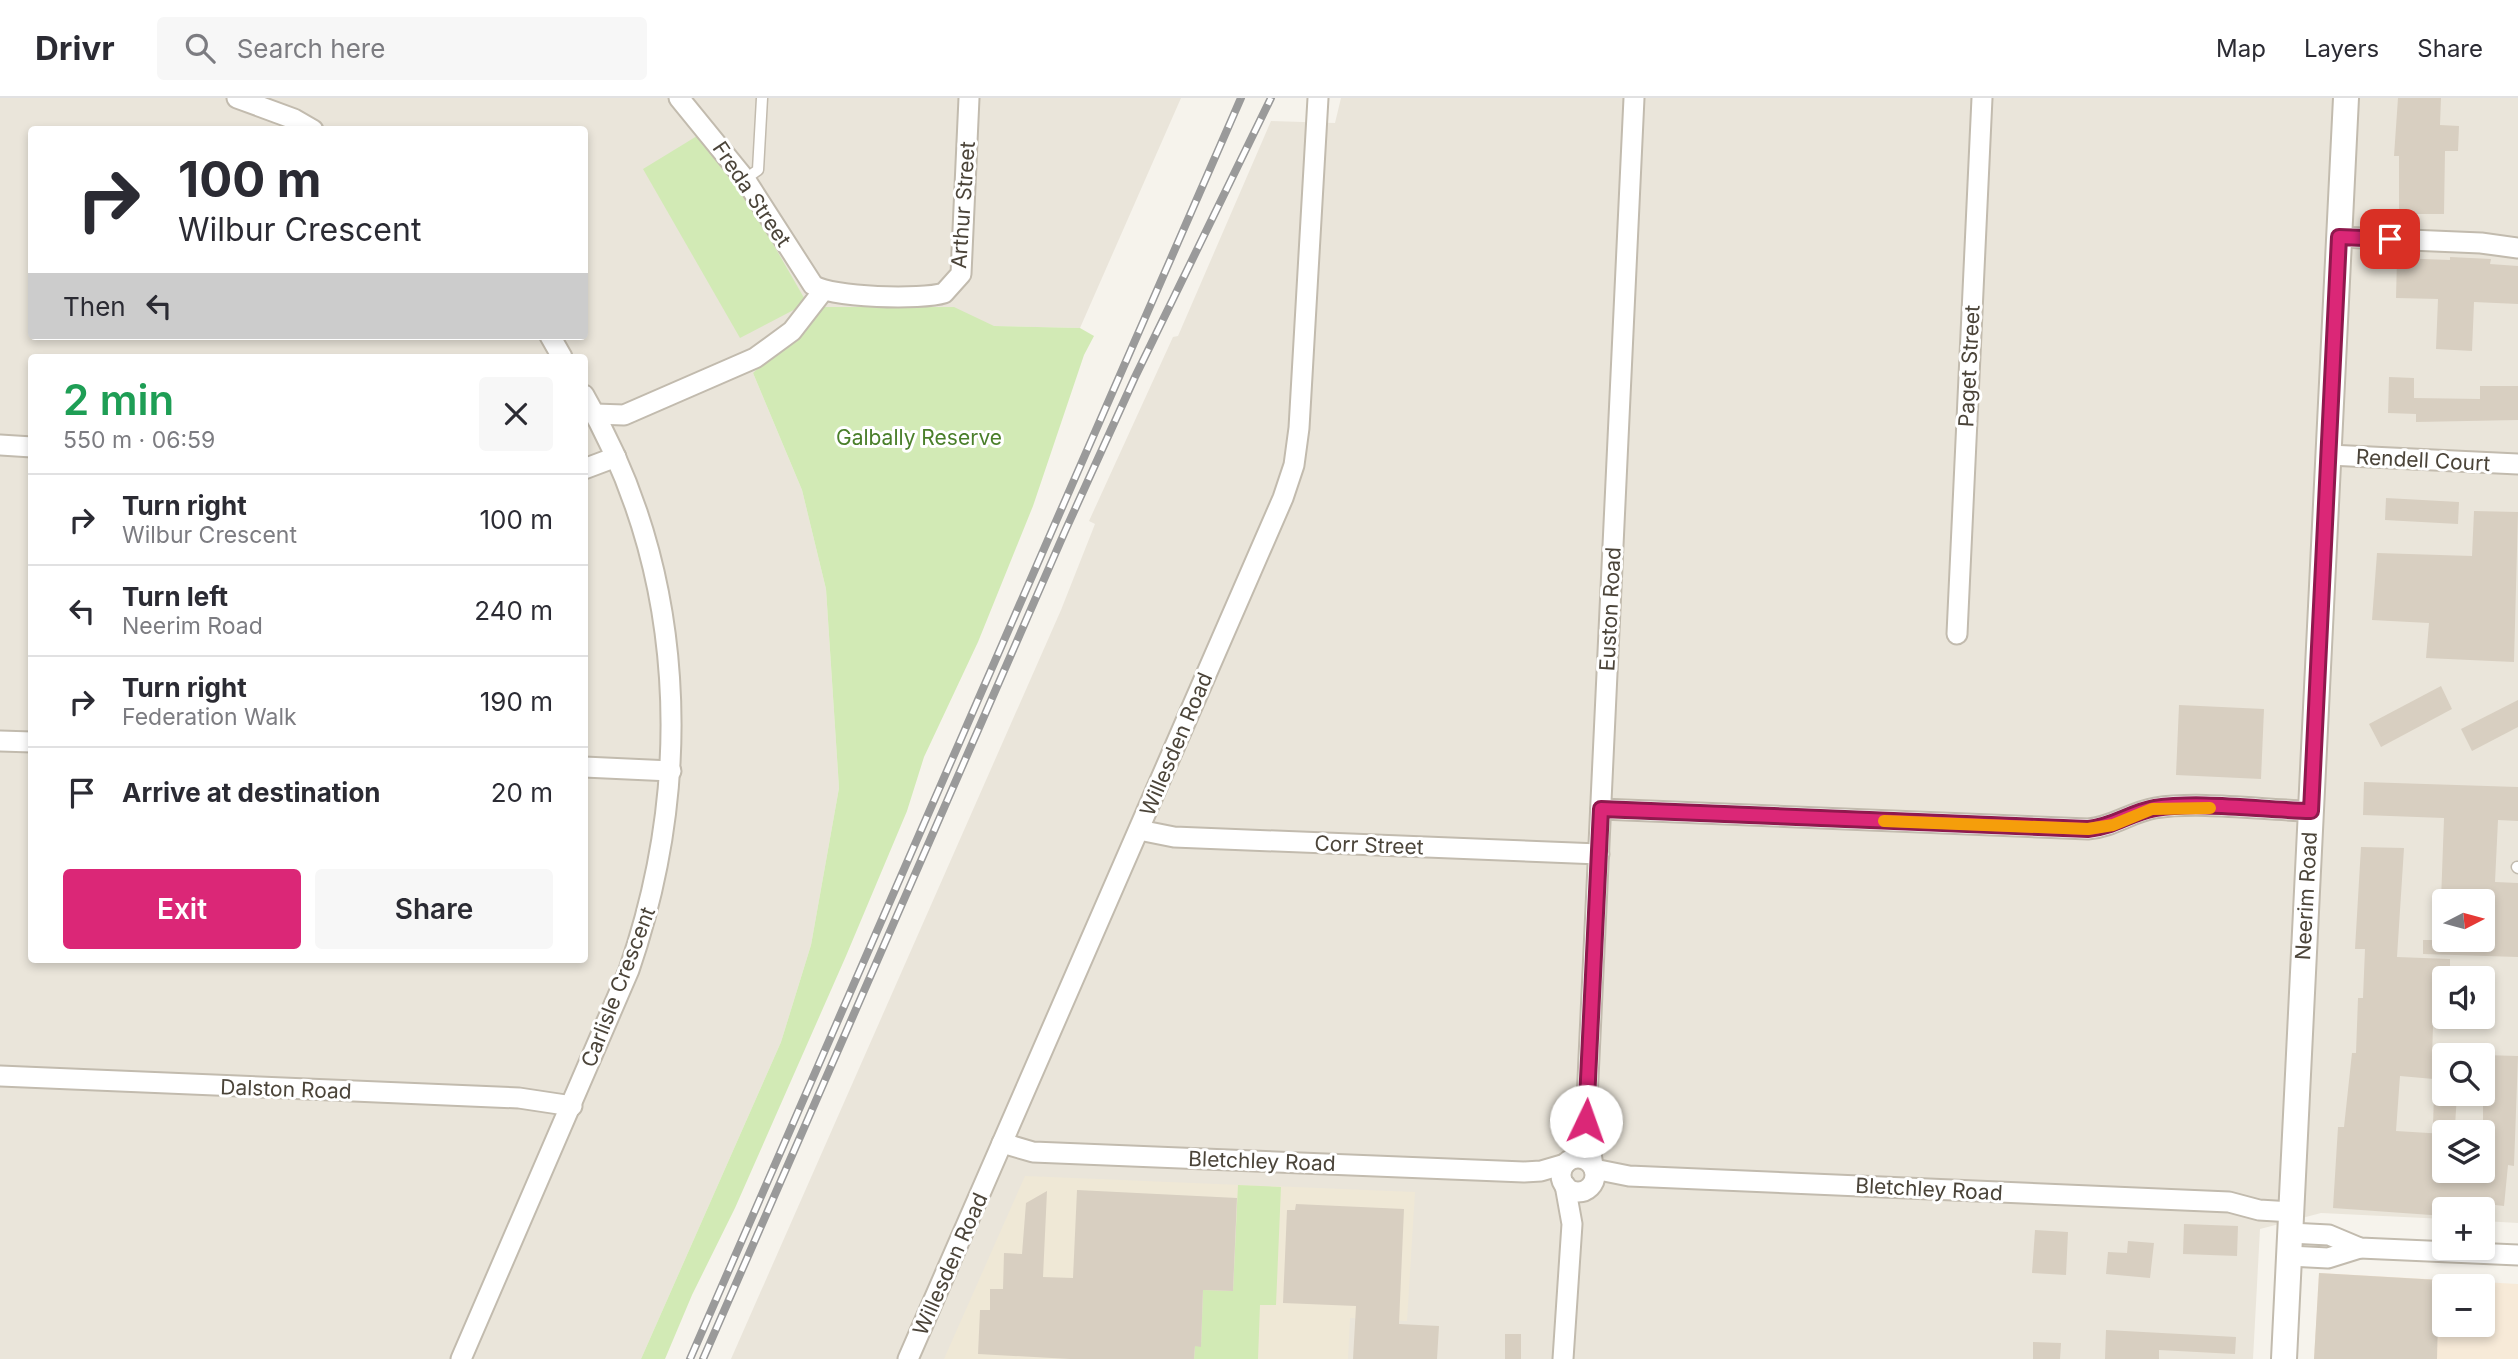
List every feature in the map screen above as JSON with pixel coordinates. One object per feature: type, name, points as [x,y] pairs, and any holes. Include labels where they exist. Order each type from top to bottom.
[{"type":"street","points":[[237,98],[306,126]]},
{"type":"street","name":"Freda Street","points":[[680,98],[745,179],[808,278],[823,291]]},
{"type":"street","name":"Arthur Street","points":[[823,291],[930,296],[944,293],[953,286],[962,265],[969,98]]},
{"type":"street","name":"Willesden Road","points":[[908,1359],[1283,498],[1294,465],[1299,428],[1318,98]]},
{"type":"street","name":"Euston Road","points":[[1592,1177],[1586,1121],[1634,98]]},
{"type":"street","name":"Paget Street","points":[[1957,634],[1982,98]]},
{"type":"street","name":"Neerim Road","points":[[2284,1359],[2346,98]]},
{"type":"street","points":[[2339,237],[2481,243],[2518,248]]},
{"type":"street","points":[[595,414],[624,415],[755,358],[792,331],[823,291]]},
{"type":"street","name":"Carlisle Crescent","points":[[461,1359],[625,981],[648,912],[664,836],[671,771],[673,708],[664,624],[639,522],[616,457],[588,402]]},
{"type":"street","points":[[0,445],[28,447]]},
{"type":"street","name":"Rendell Court","points":[[2329,455],[2518,464]]},
{"type":"street","points":[[588,468],[616,457]]},
{"type":"street","points":[[0,741],[28,742]]},
{"type":"street","points":[[588,767],[671,771]]},
{"type":"street","points":[[1601,809],[2088,829],[2113,825],[2140,812],[2165,807],[2311,811]]},
{"type":"street","name":"Corr Street","points":[[1139,830],[1174,837],[1599,854]]},
{"type":"street","name":"Dalston Road","points":[[0,1076],[505,1098],[572,1106]]},
{"type":"street","name":"Euston Road","points":[[1565,1173],[1579,1145],[1586,1121]]},
{"type":"street","name":"Bletchley Road","points":[[1003,1143],[1033,1152],[1548,1175],[1565,1173]]},
{"type":"street","points":[[1565,1173],[1581,1158],[1592,1177]]},
{"type":"street","points":[[1565,1173],[1578,1192],[1592,1177]]},
{"type":"street","points":[[1565,1173],[1572,1224]]},
{"type":"street","name":"Bletchley Road","points":[[1592,1177],[1629,1176],[2229,1202],[2259,1210],[2290,1225],[2328,1258],[2360,1248],[2518,1255]]},
{"type":"street","points":[[1563,1359],[1572,1224],[1578,1202],[1592,1177]]},
{"type":"lane","points":[[745,179],[758,170],[762,98]]},
{"type":"shaded area","points":[[0,98],[1181,98],[1080,328],[994,326],[753,373],[802,490],[826,589],[839,788],[811,945],[781,1042],[641,1359],[0,1359]]},
{"type":"shaded area","points":[[1341,98],[2518,98],[2518,1223],[2495,1222],[2495,1197],[2432,1197],[2432,1218],[2321,1213],[2260,1229],[2253,1359],[731,1359],[1061,610],[1095,524],[1089,521],[1173,337],[1178,336],[1271,121],[1335,123]]},
{"type":"shaded area","points":[[1025,1176],[1415,1192],[1407,1321],[1350,1318],[1348,1359],[944,1359]]},
{"type":"shaded area","points":[[2319,1273],[2432,1279],[2432,1337],[2495,1337],[2495,1283],[2518,1284],[2518,1359],[2314,1359]]},
{"type":"green space","points":[[697,136],[753,209],[807,303],[740,338],[643,169]]},
{"type":"green space","name":"Galbally Reserve","points":[[824,307],[954,307],[994,326],[1080,328],[1094,336],[1084,355],[1033,506],[978,642],[924,757],[907,811],[735,1208],[692,1295],[665,1359],[641,1359],[781,1042],[811,945],[839,788],[826,589],[802,490],[753,373]]},
{"type":"green space","points":[[1238,1185],[1281,1187],[1276,1305],[1260,1305],[1258,1359],[1194,1359],[1195,1346],[1201,1346],[1203,1290],[1233,1291]]},
{"type":"building","points":[[2398,98],[2441,98],[2440,125],[2459,126],[2458,151],[2445,151],[2444,214],[2399,214],[2399,156],[2394,156]]},
{"type":"building","points":[[2450,257],[2491,259],[2490,264],[2518,266],[2518,304],[2474,302],[2472,351],[2436,349],[2438,299],[2396,298],[2397,258],[2450,260]]},
{"type":"building","points":[[2389,377],[2414,378],[2414,398],[2480,399],[2480,386],[2518,386],[2518,420],[2416,422],[2416,414],[2388,413]]},
{"type":"building","points":[[2386,498],[2459,502],[2458,524],[2385,520]]},
{"type":"building","points":[[2474,511],[2518,512],[2514,662],[2426,658],[2429,623],[2372,620],[2377,553],[2472,556]]},
{"type":"building","points":[[2441,686],[2452,709],[2381,747],[2369,724]]},
{"type":"building","points":[[2518,700],[2518,727],[2472,751],[2461,729]]},
{"type":"building","points":[[2179,705],[2264,709],[2261,779],[2176,775]]},
{"type":"building","points":[[2364,782],[2518,787],[2518,821],[2498,820],[2495,882],[2518,883],[2518,957],[2423,954],[2423,940],[2432,940],[2432,952],[2496,952],[2496,889],[2441,889],[2444,818],[2363,815]]},
{"type":"building","points":[[2361,847],[2404,848],[2397,957],[2450,959],[2450,966],[2432,966],[2432,1079],[2400,1076],[2396,1131],[2432,1133],[2432,1183],[2495,1183],[2495,1120],[2483,1120],[2483,1106],[2495,1106],[2495,1055],[2518,1056],[2514,1166],[2508,1165],[2504,1206],[2495,1205],[2495,1197],[2432,1197],[2432,1215],[2333,1208],[2338,1127],[2344,1127],[2352,1053],[2356,1053],[2358,998],[2363,998],[2365,949],[2355,949]]},
{"type":"building","points":[[2434,1106],[2456,1106],[2455,1120],[2433,1120]]},
{"type":"building","points":[[1077,1190],[1237,1198],[1233,1291],[1203,1290],[1201,1347],[1195,1346],[1194,1359],[1070,1359],[978,1354],[980,1310],[990,1310],[990,1289],[1003,1289],[1004,1253],[1022,1254],[1026,1203],[1047,1191],[1043,1277],[1073,1278]]},
{"type":"building","points":[[1296,1204],[1404,1209],[1399,1324],[1439,1326],[1437,1359],[1353,1359],[1356,1306],[1283,1303],[1287,1210],[1295,1210]]},
{"type":"building","points":[[2184,1224],[2238,1226],[2237,1256],[2183,1254]]},
{"type":"building","points":[[2035,1230],[2068,1232],[2066,1275],[2032,1273]]},
{"type":"building","points":[[2128,1241],[2154,1243],[2150,1278],[2106,1274],[2108,1252],[2127,1253]]},
{"type":"building","points":[[2319,1273],[2432,1280],[2432,1337],[2438,1337],[2437,1359],[2314,1359]]},
{"type":"building","points":[[2106,1330],[2236,1337],[2235,1354],[2159,1350],[2159,1359],[2105,1359]]},
{"type":"building","points":[[1505,1334],[1521,1334],[1521,1359],[1505,1359]]},
{"type":"building","points":[[2033,1342],[2061,1343],[2060,1359],[2033,1359]]},
{"type":"railway","points":[[690,1359],[1241,98]]},
{"type":"railway","points":[[703,1359],[1066,529],[1135,377],[1271,98]]},
{"type":"slow traffic","points":[[1884,821],[2088,829],[2113,825],[2152,809],[2210,808]]},
{"type":"route","points":[[1586,1121],[1601,809],[2088,829],[2113,825],[2140,812],[2165,807],[2311,811],[2339,237],[2390,239]]}]
